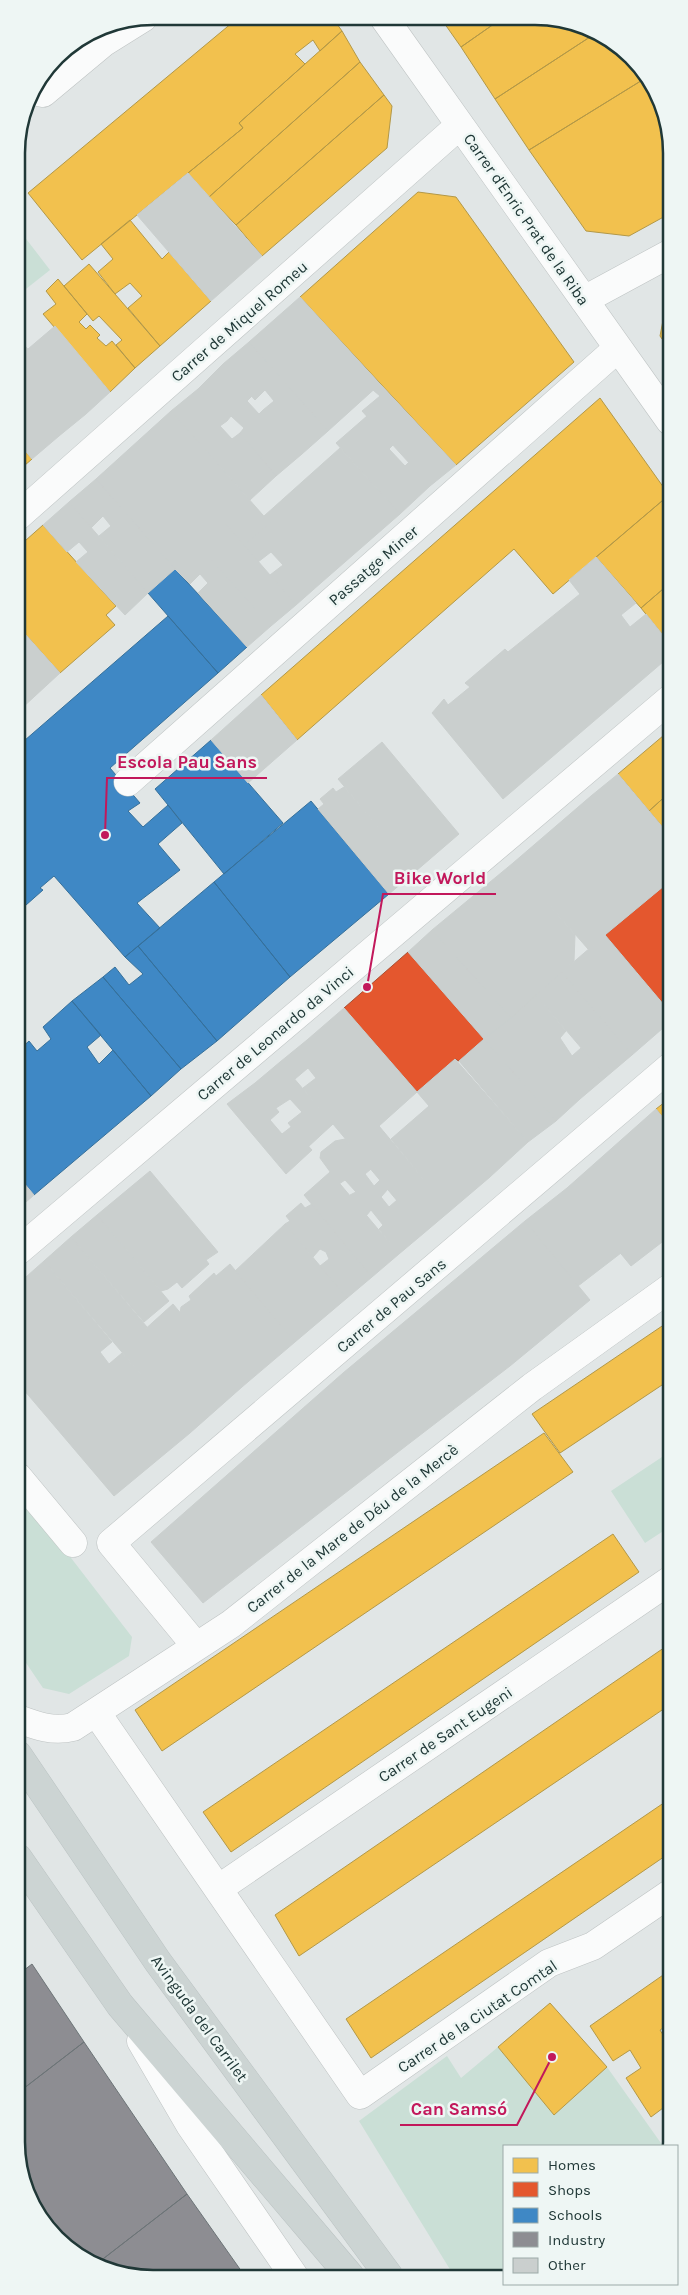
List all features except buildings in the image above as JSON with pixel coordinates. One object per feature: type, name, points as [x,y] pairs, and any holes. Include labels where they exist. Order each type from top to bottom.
[{"type":"main road","name":"Avinguda del Carrilet","points":[[25,1765],[158,1962],[385,2270]]},
{"type":"main road","points":[[25,1868],[120,2005],[345,2270]]},
{"type":"street","name":"Carrer d'Enric Prat de la Riba","points":[[393,25],[460,126],[663,410]]},
{"type":"street","points":[[40,92],[43,93],[103,43],[129,27]]},
{"type":"street","name":"Carrer de Miquel Romeu","points":[[25,510],[460,126]]},
{"type":"street","points":[[584,300],[663,257]]},
{"type":"street","name":"Passatge Miner","points":[[128,782],[618,348]]},
{"type":"street","name":"Carrer de Leonardo da Vinci","points":[[25,1245],[663,705]]},
{"type":"street","name":"Carrer de Pau Sans","points":[[196,1646],[112,1542],[663,1073]]},
{"type":"street","name":"Carrer de la Mare de Déu de la Mercè","points":[[25,1722],[43,1728],[60,1730],[73,1727],[231,1624],[532,1387],[663,1293]]},
{"type":"street","points":[[25,1485],[73,1543]]},
{"type":"street","name":"Carrer de Sant Eugeni","points":[[218,1889],[663,1585]]},
{"type":"street","points":[[96,1712],[218,1889]]},
{"type":"street","name":"Carrer de la Ciutat Comtal","points":[[218,1889],[360,2095],[549,1963],[593,1946],[663,1898]]},
{"type":"street","points":[[120,2005],[190,2125],[290,2270]]},
{"type":"green space","points":[[25,237],[50,270],[25,290]]},
{"type":"green space","points":[[663,1456],[663,1531],[645,1543],[611,1491]]},
{"type":"green space","points":[[25,1507],[68,1554],[132,1637],[129,1656],[69,1694],[43,1688],[25,1661]]},
{"type":"green space","points":[[498,2047],[554,2115],[607,2067],[662,2145],[503,2145],[503,2270],[450,2270],[359,2121],[447,2056],[461,2078]]},
{"type":"place","name":"Escola Pau Sans","points":[[105,835]]},
{"type":"place","name":"Bike World","points":[[367,987]]},
{"type":"place","name":"Can Samsó","points":[[552,2057]]}]
